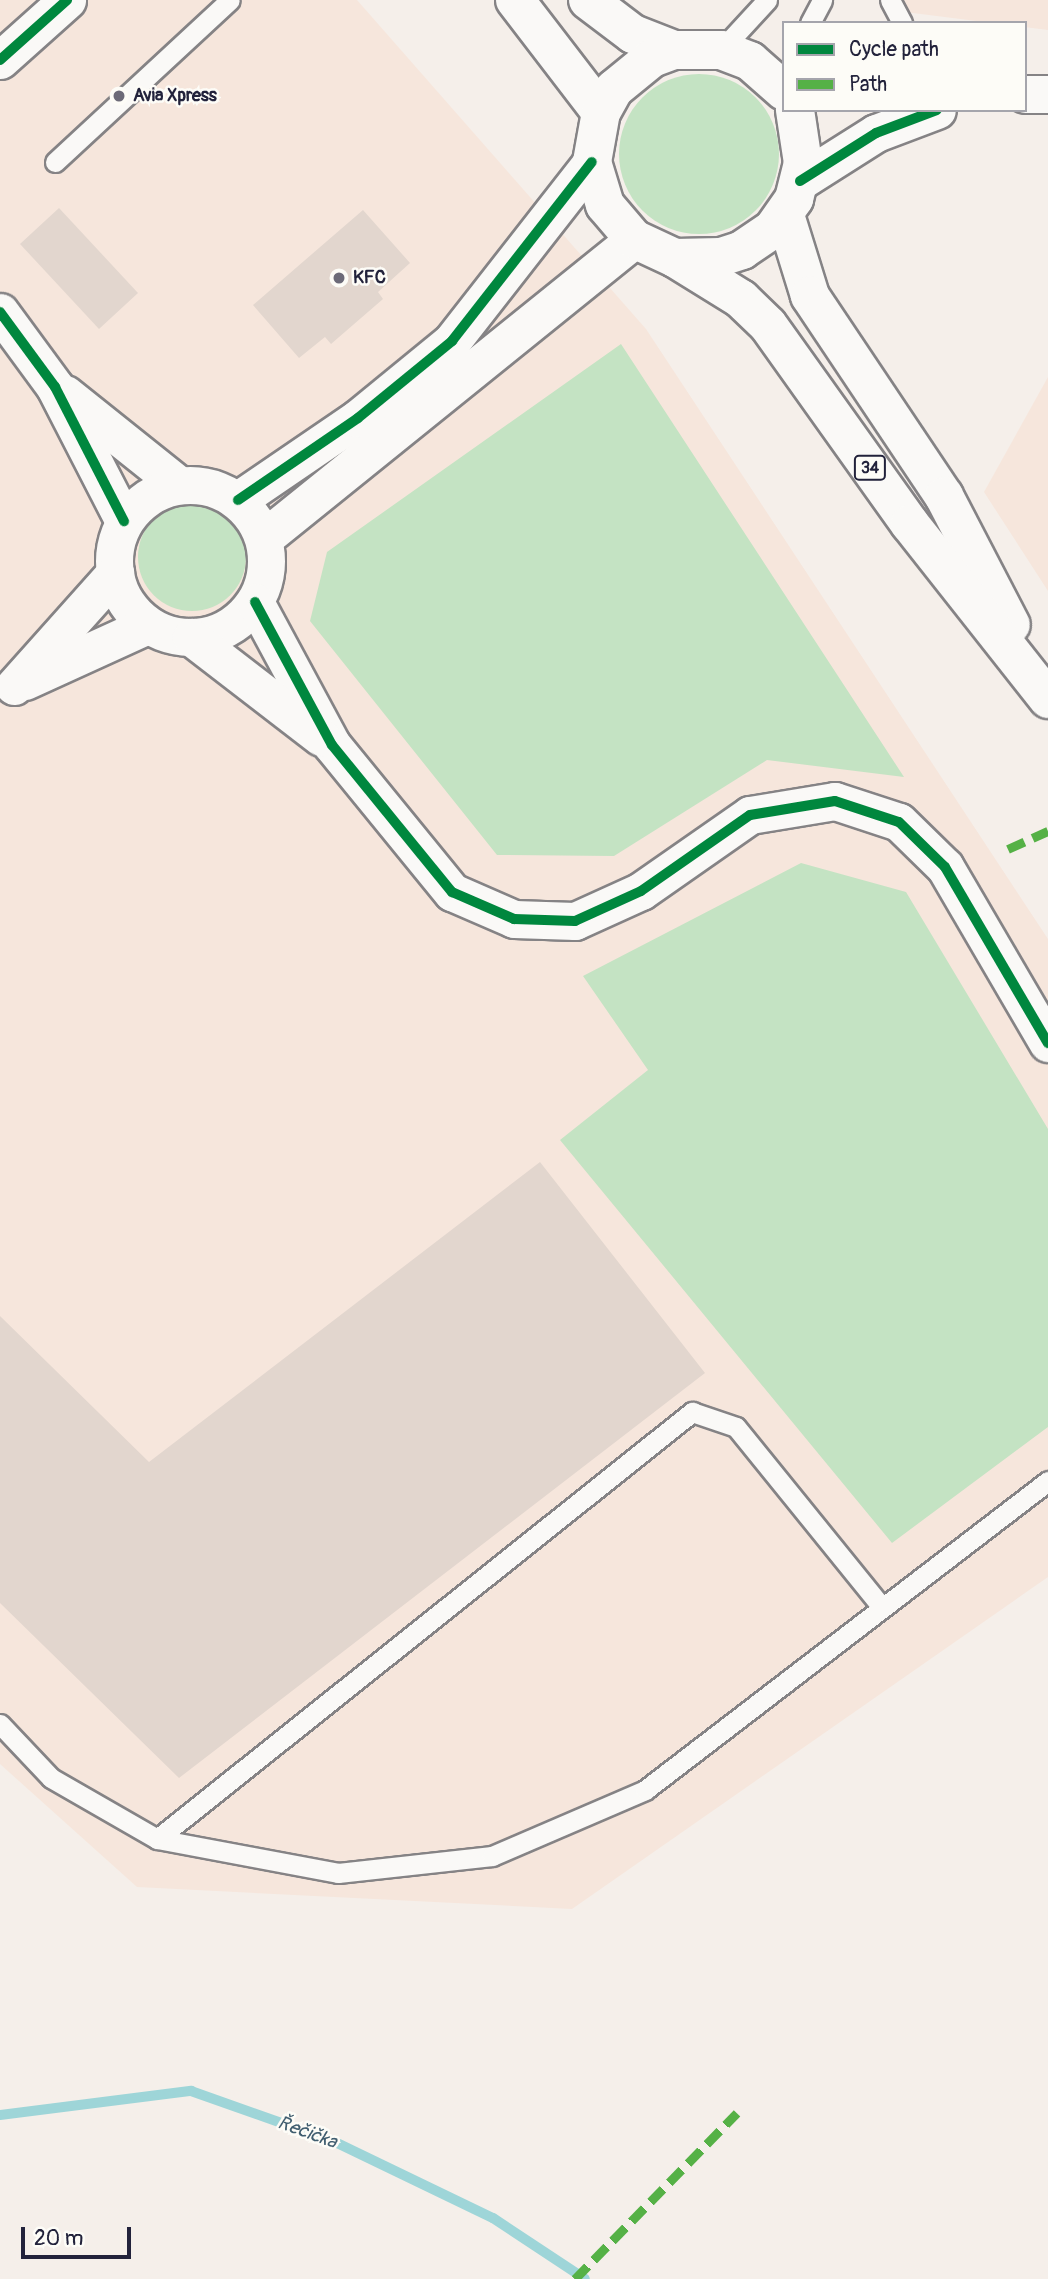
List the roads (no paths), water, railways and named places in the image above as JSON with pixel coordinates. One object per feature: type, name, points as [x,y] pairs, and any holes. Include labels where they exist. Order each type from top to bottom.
[{"type":"main road","points":[[516,0],[601,111]]},
{"type":"main road","points":[[588,0],[633,34],[674,50],[721,50],[750,61],[782,89]]},
{"type":"main road","points":[[674,50],[632,71],[601,111],[592,162],[605,205],[634,239],[675,258],[709,259],[743,250],[792,198],[804,145],[796,112]]},
{"type":"main road","name":"34","points":[[792,198],[810,296],[944,496],[1048,699]]},
{"type":"main road","name":"34","points":[[675,258],[741,299],[768,325],[910,524],[1048,699]]},
{"type":"street","points":[[0,60],[67,0]]},
{"type":"street","points":[[1027,94],[1048,94]]},
{"type":"street","points":[[792,198],[876,133],[932,112]]},
{"type":"street","points":[[238,500],[358,418],[452,341],[592,162]]},
{"type":"street","points":[[264,538],[634,239]]},
{"type":"street","points":[[0,312],[55,387],[124,521]]},
{"type":"street","points":[[55,387],[179,485]]},
{"type":"street","points":[[191,637],[216,633],[255,602],[264,582],[264,538],[238,500],[210,487],[179,485],[148,497],[124,521],[115,573],[126,603],[148,625],[191,637],[332,746]]},
{"type":"street","points":[[115,573],[15,686],[148,625]]},
{"type":"street","points":[[255,602],[332,746],[452,892],[514,919],[575,921],[640,891],[750,815],[835,801],[899,822],[945,867],[1048,1043]]},
{"type":"lane","points":[[55,162],[230,0]]},
{"type":"lane","points":[[721,50],[767,0]]},
{"type":"lane","points":[[811,21],[822,0]]},
{"type":"lane","points":[[890,0],[901,21]]},
{"type":"lane","points":[[157,1839],[692,1412],[736,1427],[881,1606]]},
{"type":"lane","points":[[0,1724],[51,1778],[157,1839],[338,1873],[492,1856],[645,1790],[881,1606],[1048,1481]]},
{"type":"waterway","name":"Řečička","points":[[0,2115],[191,2091],[335,2142],[493,2218],[585,2279]]},
{"type":"place","name":"Avia Xpress","points":[[119,96]]},
{"type":"place","name":"KFC","points":[[339,278]]}]
